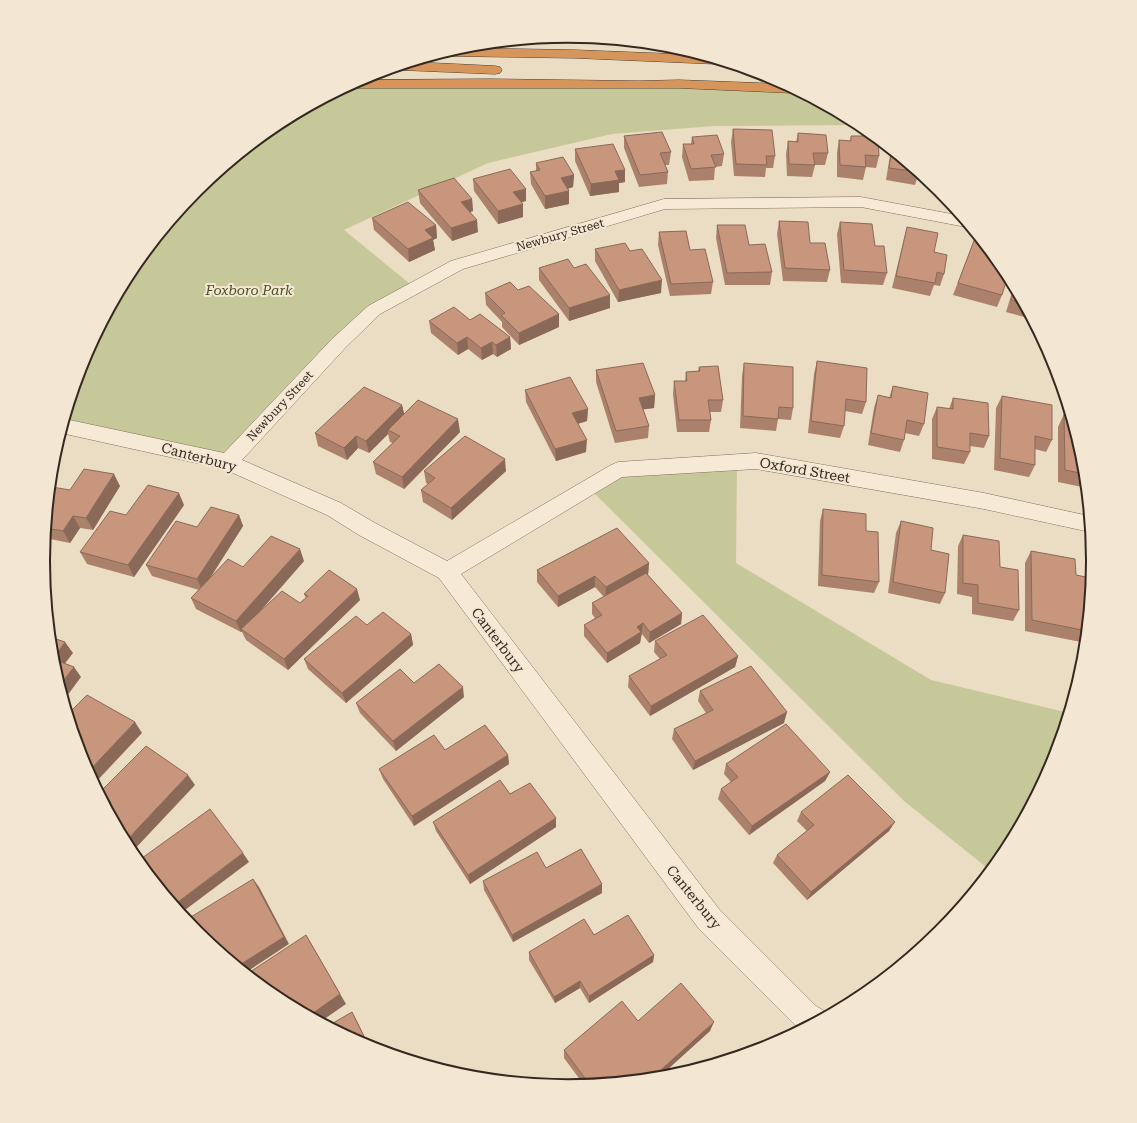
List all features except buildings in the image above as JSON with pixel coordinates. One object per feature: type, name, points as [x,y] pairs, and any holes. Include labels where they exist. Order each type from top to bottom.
[{"type":"highway","points":[[470,52],[696,59]]},
{"type":"highway","points":[[416,67],[633,77],[680,84]]},
{"type":"highway","points":[[366,84],[680,84],[781,88]]},
{"type":"street","name":"Newbury Street","points":[[228,462],[339,344],[374,310],[457,265],[664,204],[861,202],[958,221]]},
{"type":"street","name":"Canterbury","points":[[68,427],[228,462],[334,508],[367,529],[447,572],[709,919],[806,1016],[812,1020]]},
{"type":"street","name":"Oxford Street","points":[[447,572],[618,470],[756,461],[984,501],[1086,523]]},
{"type":"green space","name":"Foxboro Park","points":[[489,83],[782,89],[828,112],[849,125],[714,126],[612,134],[488,163],[344,230],[415,288],[373,310],[228,462],[68,427],[89,363],[119,302],[137,273],[179,220],[202,195],[227,172],[280,130],[309,112],[366,84]]},
{"type":"green space","points":[[737,462],[736,563],[931,680],[1064,712],[1048,760],[1034,791],[1018,821],[987,868],[904,801],[589,488],[618,470]]}]
